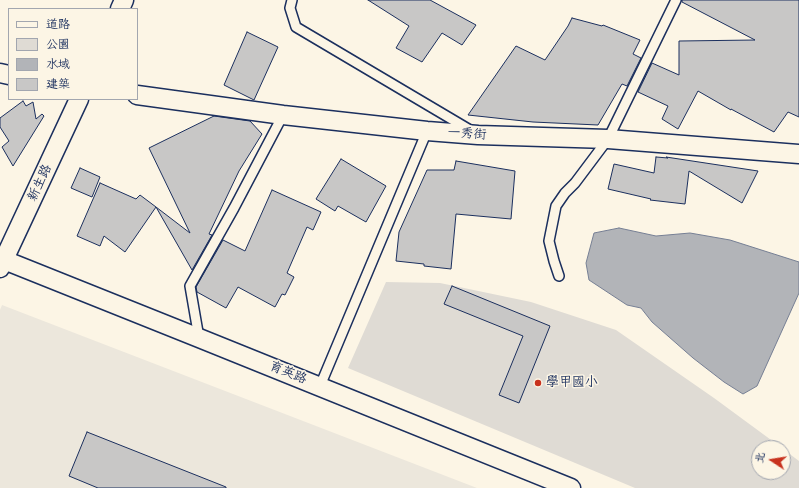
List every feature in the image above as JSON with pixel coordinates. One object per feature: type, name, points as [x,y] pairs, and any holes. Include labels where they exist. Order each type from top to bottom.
[{"type":"street","name":"一秀街","points":[[138,95],[283,115],[427,131],[478,135],[608,139],[799,154]]},
{"type":"street","name":"新生路","points":[[2,264],[79,100]]},
{"type":"street","name":"育英路","points":[[2,264],[199,338],[571,488]]},
{"type":"lane","points":[[292,0],[290,8],[296,27],[478,135]]},
{"type":"lane","points":[[559,276],[549,241],[556,206],[608,139],[676,0]]},
{"type":"lane","points":[[199,338],[190,286],[234,208],[283,115]]},
{"type":"lane","points":[[320,386],[427,131]]},
{"type":"shaded area","points":[[2,305],[477,488],[0,488],[0,310]]},
{"type":"green space","name":"學甲國小","points":[[386,282],[440,283],[531,302],[616,330],[714,398],[771,440],[751,440],[751,480],[791,480],[791,455],[799,461],[799,488],[635,488],[348,368]]},
{"type":"water","points":[[619,228],[656,236],[690,233],[730,240],[799,262],[799,293],[757,386],[743,394],[724,382],[693,358],[652,322],[641,308],[627,305],[589,280],[586,263],[594,233]]},
{"type":"building","points":[[368,0],[430,0],[476,25],[462,45],[442,33],[422,62],[396,48],[409,26]]},
{"type":"building","points":[[682,0],[799,0],[799,117],[788,112],[774,132],[698,91],[678,129],[662,119],[668,106],[638,92],[652,63],[679,75],[679,41],[755,40],[682,2]]},
{"type":"building","points":[[572,18],[603,25],[640,40],[633,54],[641,58],[627,86],[622,84],[598,125],[533,122],[468,115],[516,46],[545,60]]},
{"type":"building","points":[[247,32],[278,47],[254,100],[224,85]]},
{"type":"building","points":[[23,101],[26,106],[33,102],[36,119],[42,114],[44,116],[13,166],[2,147],[9,141],[0,127],[0,118]]},
{"type":"building","points":[[214,116],[250,121],[262,134],[239,171],[209,234],[212,235],[192,270],[156,207],[190,233],[149,148]]},
{"type":"building","points":[[656,157],[668,158],[666,157],[758,171],[742,203],[689,171],[685,204],[650,200],[651,199],[608,189],[614,164],[654,173]]},
{"type":"building","points":[[341,159],[386,186],[366,222],[338,206],[335,211],[316,199]]},
{"type":"building","points":[[456,161],[515,171],[511,219],[456,214],[451,269],[396,261],[399,232],[427,170],[454,170]]},
{"type":"building","points":[[80,168],[100,177],[92,197],[71,188]]},
{"type":"building","points":[[100,183],[136,199],[140,195],[156,207],[125,252],[104,236],[100,246],[77,236]]},
{"type":"building","points":[[272,190],[321,212],[313,230],[307,227],[287,273],[294,277],[285,295],[282,294],[275,307],[238,287],[226,308],[197,292],[196,287],[223,240],[245,251]]},
{"type":"building","points":[[452,286],[550,326],[519,403],[499,395],[523,336],[444,304]]},
{"type":"building","points":[[87,432],[226,488],[98,488],[69,476]]},
{"type":"place","name":"學甲國小","points":[[538,383]]}]
